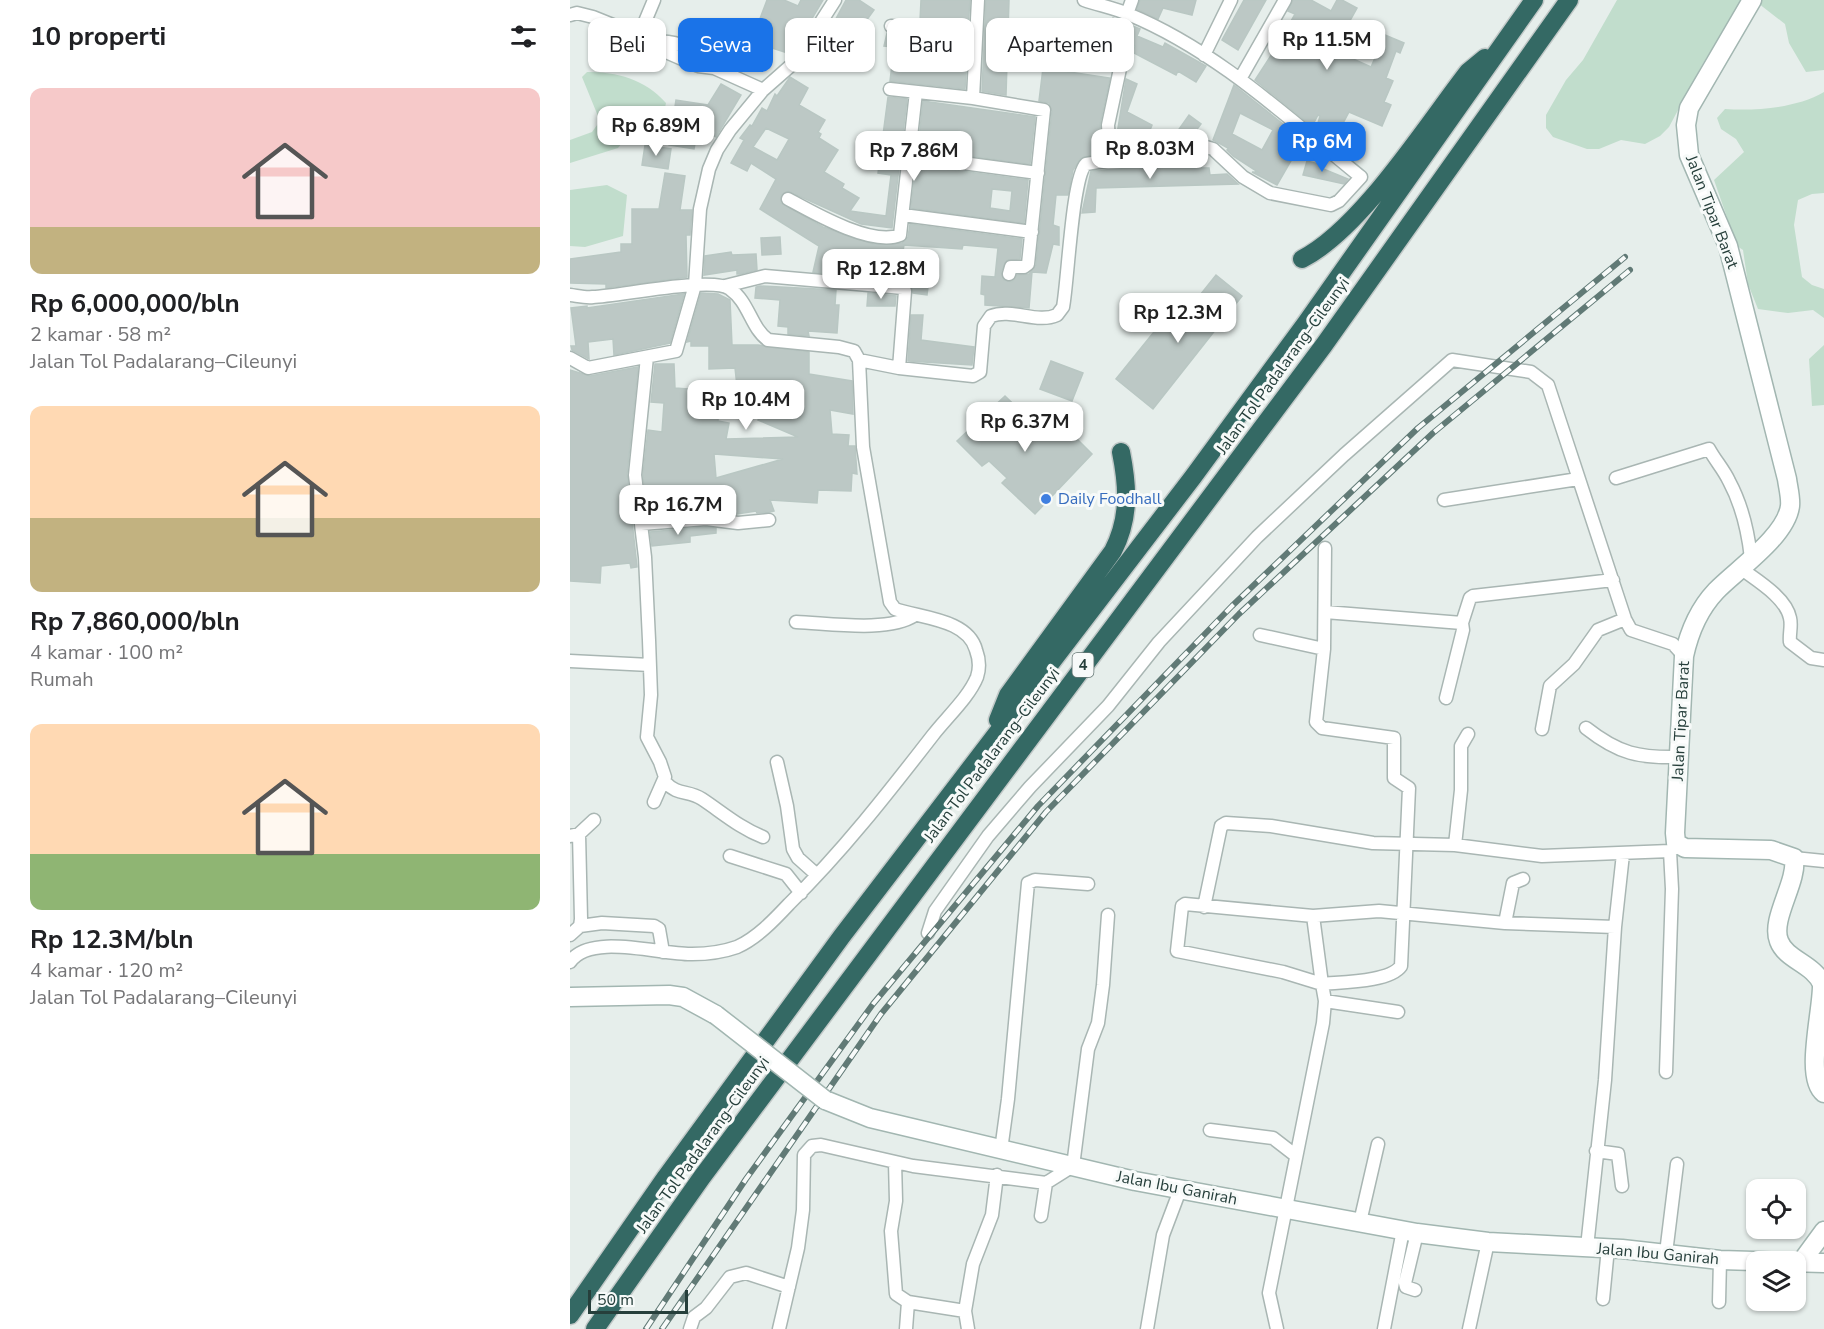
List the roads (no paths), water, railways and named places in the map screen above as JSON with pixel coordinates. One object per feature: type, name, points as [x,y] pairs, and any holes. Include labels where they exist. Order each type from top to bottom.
[{"type":"highway","name":"Jalan Tol Padalarang–Cileunyi","points":[[570,1314],[747,1064],[1271,371],[1534,0]]},
{"type":"highway","name":"Jalan Tol Padalarang–Cileunyi","points":[[595,1329],[756,1104],[1310,364],[1569,0]]},
{"type":"highway","points":[[1302,259],[1317,251],[1366,204],[1468,72],[1504,42]]},
{"type":"highway","points":[[992,739],[1008,695],[1113,550],[1120,536],[1128,506],[1127,482],[1121,452]]},
{"type":"street","points":[[646,18],[654,0]]},
{"type":"street","points":[[570,358],[588,368],[676,351],[695,285],[700,209],[709,169],[730,130],[763,90],[786,73],[796,61],[835,0]]},
{"type":"street","points":[[974,98],[978,0]]},
{"type":"street","points":[[859,360],[899,368],[973,376],[980,372],[984,326],[991,316],[1004,313],[1043,318],[1057,315],[1065,301],[1082,168],[1097,160],[1110,160],[1137,150],[1151,149],[1176,156],[1192,148],[1206,147],[1213,149],[1243,177],[1270,193],[1335,204],[1361,177],[1240,79],[1204,55],[1128,14],[1084,0]]},
{"type":"street","points":[[1128,14],[1132,0]]},
{"type":"street","points":[[1204,55],[1231,0]]},
{"type":"street","points":[[1240,79],[1285,0]]},
{"type":"street","name":"Jalan Tipar Barat","points":[[1674,849],[1684,656],[1688,638],[1707,602],[1717,590],[1747,564],[1784,522],[1790,506],[1787,479],[1728,246],[1689,154],[1686,125],[1689,108],[1703,80],[1752,0]]},
{"type":"street","points":[[570,15],[577,13],[595,18]]},
{"type":"street","points":[[666,41],[673,41],[703,56],[714,68],[763,90]]},
{"type":"street","points":[[1110,160],[1108,125],[1119,72]]},
{"type":"street","points":[[890,89],[974,98],[1044,110],[1028,264],[1024,267],[1011,267],[1009,274]]},
{"type":"street","points":[[788,199],[842,227],[886,236],[900,236],[916,92]]},
{"type":"street","points":[[910,156],[1038,173]]},
{"type":"street","points":[[903,215],[1032,232]]},
{"type":"street","points":[[570,296],[592,297],[695,285],[746,283],[765,276],[903,288],[905,291],[899,368]]},
{"type":"street","points":[[570,962],[575,955],[594,948],[690,954],[736,947],[756,935],[817,875],[903,774],[977,677],[979,664],[976,648],[963,631],[895,609],[890,602],[863,447],[859,360],[854,351],[839,347],[768,340],[759,330],[740,298],[724,285]]},
{"type":"street","points":[[647,357],[635,465],[650,664],[647,737],[660,762],[665,782],[673,791],[701,798],[738,826],[763,837]]},
{"type":"street","points":[[928,933],[934,911],[988,836],[1108,706],[1159,642],[1257,537],[1344,455],[1452,360],[1532,372],[1541,378],[1552,393],[1625,619],[1631,630],[1673,644],[1684,656]]},
{"type":"street","points":[[1616,478],[1709,449],[1729,480],[1739,505],[1747,530],[1747,564],[1790,615],[1790,642],[1811,657],[1824,660]]},
{"type":"street","points":[[1444,500],[1578,479]]},
{"type":"street","points":[[641,524],[706,519],[738,523],[768,520]]},
{"type":"street","points":[[1325,548],[1324,649],[1316,718],[1318,725],[1322,728],[1394,738],[1394,778],[1409,788],[1405,915],[1401,966],[1384,977],[1322,984],[1282,972],[1177,951],[1182,905],[1313,916],[1379,911],[1405,915],[1505,923],[1615,927]]},
{"type":"street","points":[[1446,698],[1463,630],[1462,623],[1470,598],[1613,580]]},
{"type":"street","points":[[1325,612],[1462,623]]},
{"type":"street","points":[[796,622],[890,624],[906,621],[915,615]]},
{"type":"street","points":[[1542,729],[1550,686],[1574,664],[1598,630],[1625,619]]},
{"type":"street","points":[[1260,635],[1324,649]]},
{"type":"street","points":[[570,661],[650,664]]},
{"type":"street","points":[[1586,728],[1618,750],[1657,758],[1680,757]]},
{"type":"street","points":[[1455,845],[1461,790],[1461,746],[1468,734]]},
{"type":"street","points":[[777,762],[787,806],[793,849],[798,858],[817,875]]},
{"type":"street","points":[[654,802],[665,782]]},
{"type":"street","points":[[580,926],[574,835],[594,820]]},
{"type":"street","points":[[1203,907],[1221,826],[1226,822],[1406,845],[1455,845],[1542,856],[1623,854],[1685,848],[1771,850],[1794,858],[1824,861]]},
{"type":"street","points":[[1666,1072],[1674,849]]},
{"type":"street","points":[[1587,1247],[1605,1080],[1615,927],[1623,854]]},
{"type":"street","points":[[730,856],[786,874],[801,893]]},
{"type":"street","points":[[1794,858],[1779,926],[1779,941],[1786,950],[1822,978],[1814,1066],[1818,1087],[1824,1093]]},
{"type":"street","points":[[1505,923],[1513,883],[1523,879]]},
{"type":"street","points":[[1000,1150],[1008,1100],[1028,883],[1035,880],[1088,884]]},
{"type":"street","points":[[779,1329],[798,1248],[803,1210],[804,1155],[807,1149],[821,1145],[896,1162],[1046,1182],[1073,1166],[1088,1049],[1098,1023],[1108,915]]},
{"type":"street","points":[[1277,1329],[1269,1293],[1323,1023],[1325,1001],[1313,916]]},
{"type":"street","points":[[570,935],[580,926],[602,922],[654,926],[659,930],[663,952]]},
{"type":"street","name":"Jalan Ibu Ganirah","points":[[570,997],[669,995],[683,997],[716,1015],[825,1100],[870,1118],[1000,1150],[1180,1190],[1410,1232],[1488,1242],[1608,1248],[1720,1260],[1746,1260]]},
{"type":"street","points":[[1325,1001],[1398,1012]]},
{"type":"street","points":[[1210,1130],[1273,1138],[1295,1155]]},
{"type":"street","points":[[1360,1222],[1378,1144]]},
{"type":"street","points":[[1596,1151],[1618,1155],[1622,1186]]},
{"type":"street","points":[[896,1162],[896,1201],[891,1225],[895,1291],[908,1302],[965,1311]]},
{"type":"street","points":[[1665,1253],[1677,1164]]},
{"type":"street","points":[[968,1329],[965,1311],[973,1264],[992,1215],[997,1174]]},
{"type":"street","points":[[1041,1216],[1046,1182]]},
{"type":"street","points":[[1147,1329],[1163,1235],[1180,1190]]},
{"type":"street","points":[[1806,1256],[1824,1231]]},
{"type":"street","points":[[1410,1232],[1405,1282],[1406,1287],[1414,1290]]},
{"type":"street","points":[[1384,1329],[1410,1232]]},
{"type":"street","points":[[1469,1329],[1488,1242]]},
{"type":"street","points":[[1603,1299],[1608,1248]]},
{"type":"street","points":[[1719,1302],[1720,1260]]},
{"type":"street","name":"Jalan Ibu Ganirah","points":[[1806,1261],[1824,1263]]},
{"type":"street","points":[[690,1329],[693,1317],[706,1308],[730,1277],[746,1273],[789,1287]]},
{"type":"street","points":[[906,1329],[908,1302]]},
{"type":"railway","points":[[646,1329],[746,1179],[873,1004],[1038,806],[1232,606],[1418,428],[1625,257]]},
{"type":"railway","points":[[662,1329],[881,1014],[1046,812],[1239,614],[1433,433],[1630,270]]},
{"type":"place","name":"Daily Foodhall","points":[[1046,499]]}]
